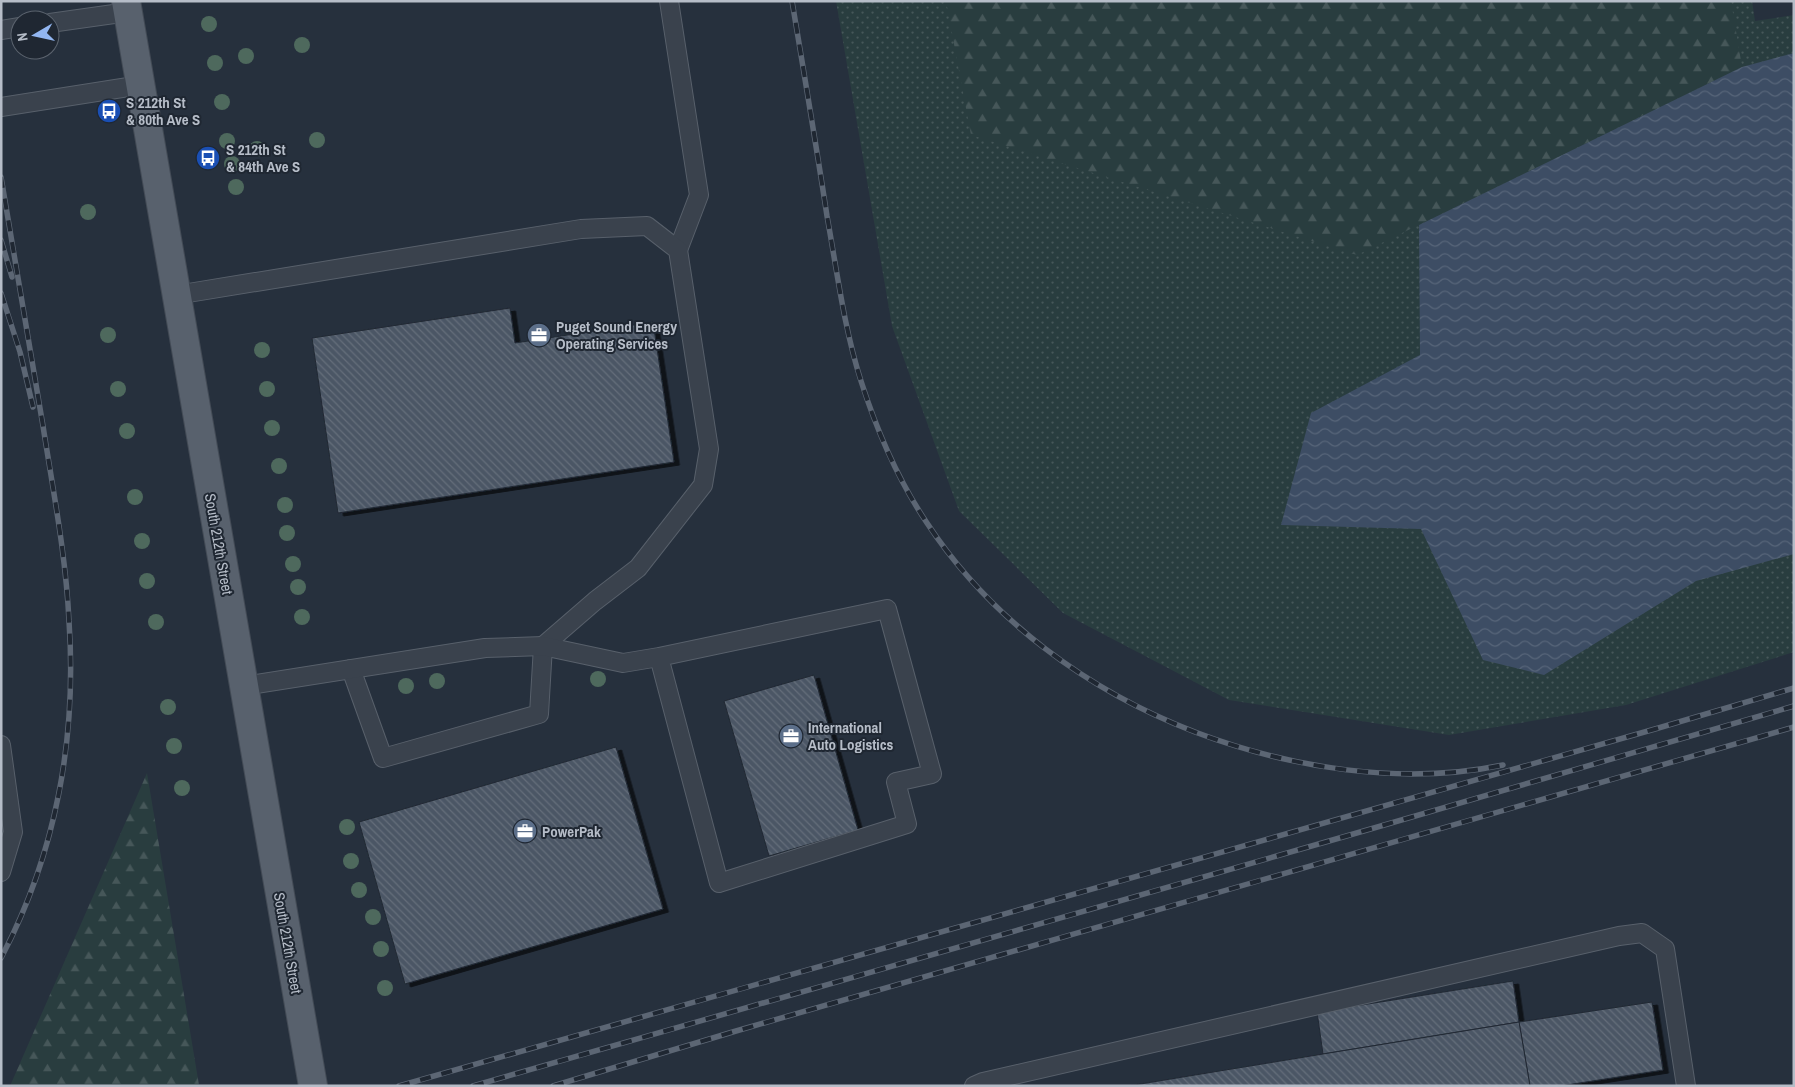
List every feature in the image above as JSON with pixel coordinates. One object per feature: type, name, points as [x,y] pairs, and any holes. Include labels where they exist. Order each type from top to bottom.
[{"type":"main road","name":"South 212th Street","points":[[127,6],[312,1086]]},
{"type":"lane","points":[[351,669],[383,758],[540,714],[543,646],[595,601],[638,568],[702,486],[709,449],[678,250],[699,195],[668,1]]},
{"type":"lane","points":[[60,21],[127,6]]},
{"type":"lane","points":[[1,107],[140,85]]},
{"type":"lane","points":[[176,295],[581,229],[647,226],[678,250]]},
{"type":"lane","points":[[244,686],[485,648],[543,646],[623,663],[887,609],[932,774],[896,782],[907,824],[720,883],[658,657]]},
{"type":"lane","points":[[1,744],[13,832],[1,872]]},
{"type":"lane","points":[[974,1086],[983,1082],[1619,936],[1642,933],[1665,950],[1686,1086]]},
{"type":"green space","points":[[836,1],[1752,1],[1755,21],[1794,15],[1794,652],[1626,705],[1449,735],[1229,700],[1063,613],[959,511],[892,326]]},
{"type":"green space","points":[[946,1],[1731,1],[1742,67],[1357,255],[971,135]]},
{"type":"green space","points":[[147,773],[199,1085],[10,1086]]},
{"type":"water","points":[[1794,53],[1794,554],[1696,581],[1544,675],[1483,660],[1421,529],[1281,525],[1311,413],[1420,355],[1419,225],[1742,67]]},
{"type":"building","points":[[510,308],[515,343],[653,322],[674,462],[338,513],[312,338]]},
{"type":"building","points":[[814,675],[858,830],[769,856],[724,701]]},
{"type":"building","points":[[616,747],[663,909],[405,984],[359,822]]},
{"type":"building","points":[[1513,981],[1519,1022],[1323,1054],[1317,1012]]},
{"type":"building","points":[[1652,1002],[1663,1070],[1560,1086],[1530,1086],[1519,1022]]},
{"type":"building","points":[[1519,1022],[1530,1086],[1128,1086],[1323,1054]]},
{"type":"railway","points":[[792,1],[841,299],[861,381],[881,437],[916,507],[952,558],[980,590],[1011,621],[1044,648],[1117,696],[1155,715],[1231,745],[1308,764],[1386,773],[1426,774],[1465,771],[1503,765]]},
{"type":"railway","points":[[1,177],[59,523],[65,572],[71,665],[66,752],[49,837],[36,878],[1,958]]},
{"type":"railway","points":[[1,240],[12,277]]},
{"type":"railway","points":[[1,293],[20,352],[33,407]]},
{"type":"railway","points":[[399,1086],[1794,688]]},
{"type":"railway","points":[[473,1086],[1794,706]]},
{"type":"railway","points":[[553,1086],[736,1031],[1794,727]]},
{"type":"place","name":"S 212th St & 80th Ave S","points":[[109,111]]},
{"type":"place","name":"S 212th St & 84th Ave S","points":[[208,158]]},
{"type":"place","name":"Puget Sound Energy Operating Services","points":[[539,335]]},
{"type":"place","name":"International Auto Logistics","points":[[791,736]]},
{"type":"place","name":"PowerPak","points":[[525,831]]}]
